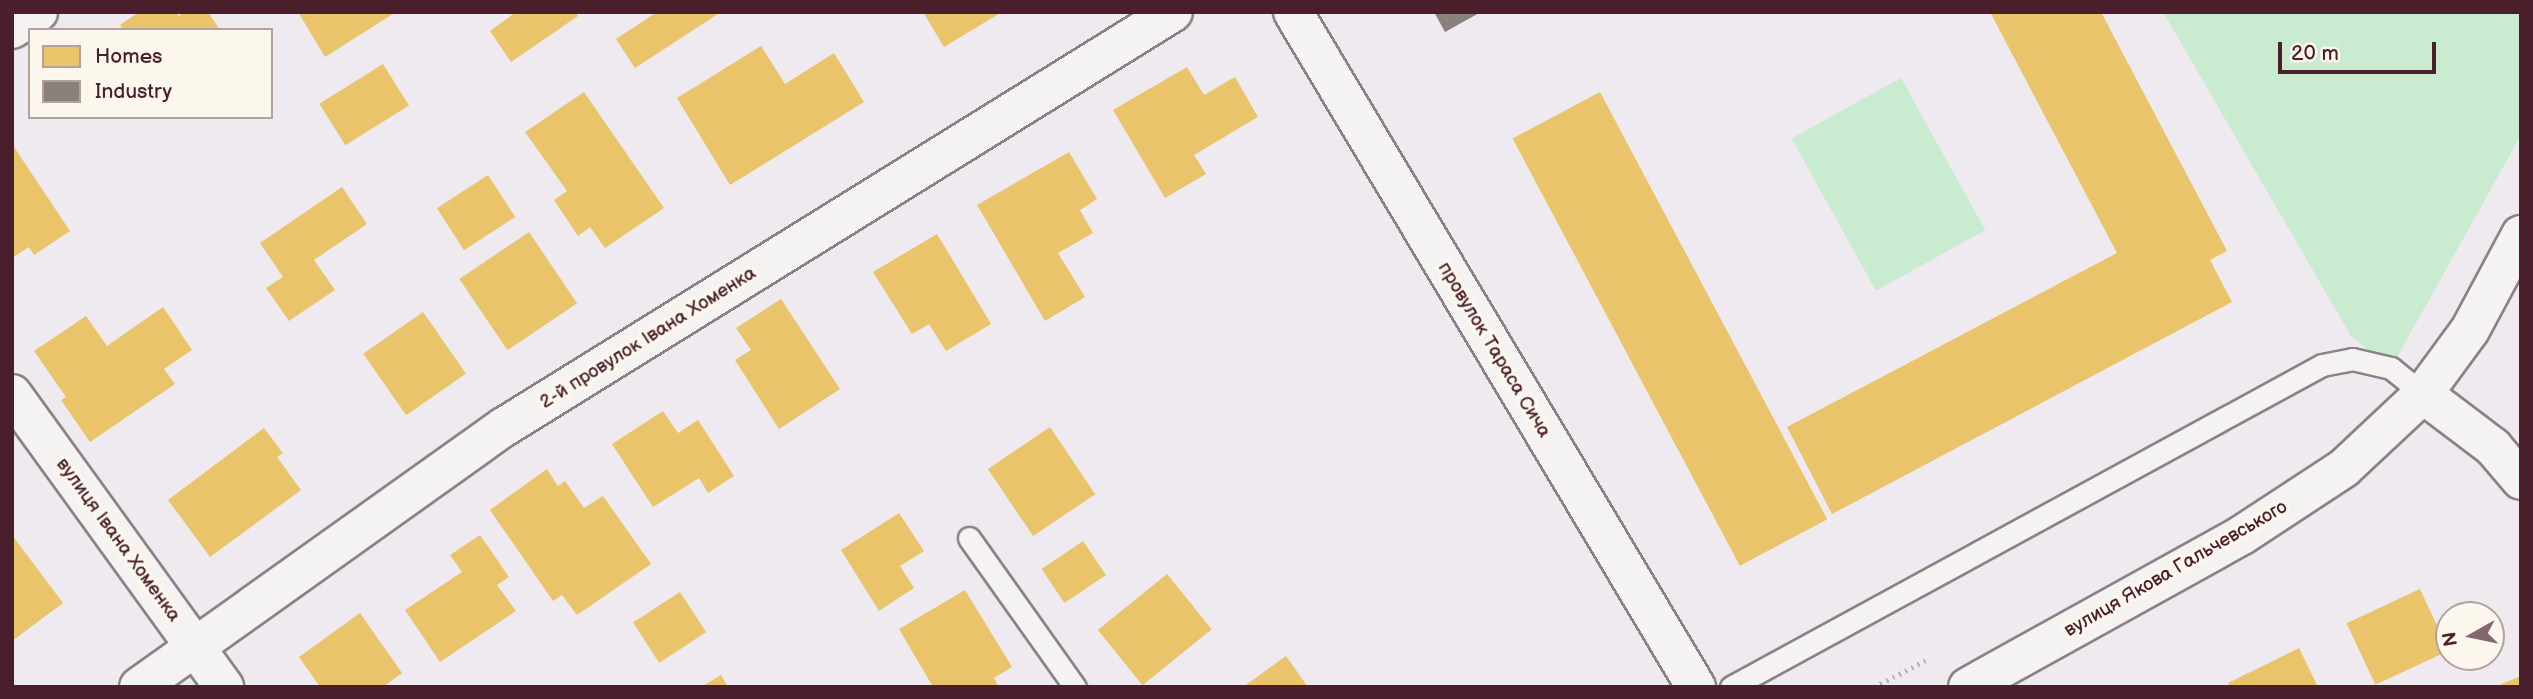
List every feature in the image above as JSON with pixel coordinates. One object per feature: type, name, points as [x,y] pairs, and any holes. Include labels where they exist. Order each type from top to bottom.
[{"type":"street","points":[[12,29],[38,12]]},
{"type":"street","name":"2-й провулок Івана Хоменка","points":[[139,687],[504,427],[1173,12]]},
{"type":"street","name":"провулок Тараса Сича","points":[[1293,12],[1696,687]]},
{"type":"street","name":"вулиця Якова Гальчевського","points":[[1979,684],[2254,527],[2344,468],[2423,394],[2470,330],[2507,293],[2521,235]]},
{"type":"street","name":"вулиця Івана Хоменка","points":[[12,394],[224,687]]},
{"type":"street","points":[[2423,394],[2493,447],[2521,480]]},
{"type":"lane","points":[[1731,687],[2322,365],[2352,359],[2391,368],[2423,394]]},
{"type":"lane","points":[[969,538],[1075,687]]},
{"type":"green space","points":[[2163,12],[2521,12],[2521,135],[2391,368],[2351,336]]},
{"type":"green space","points":[[1901,78],[1985,230],[1876,291],[1792,139]]},
{"type":"building: Homes","points":[[139,12],[176,12],[179,16],[184,12],[208,12],[219,28],[122,28],[120,25]]},
{"type":"building: Homes","points":[[298,12],[396,12],[325,57]]},
{"type":"building: Homes","points":[[516,12],[576,12],[578,16],[511,62],[490,31]]},
{"type":"building: Homes","points":[[657,12],[721,12],[635,68],[616,39]]},
{"type":"building: Homes","points":[[923,12],[1002,12],[944,47]]},
{"type":"building: Homes","points":[[1990,12],[2101,12],[2227,251],[2210,260],[2232,302],[1832,514],[1787,427],[2117,253]]},
{"type":"building: Homes","points":[[761,46],[785,84],[834,53],[864,102],[730,185],[677,98]]},
{"type":"building: Homes","points":[[383,64],[409,106],[345,145],[319,104]]},
{"type":"building: Homes","points":[[1187,67],[1204,95],[1235,77],[1258,117],[1194,155],[1206,174],[1165,198],[1113,110]]},
{"type":"building: Homes","points":[[584,92],[664,208],[605,248],[590,227],[578,236],[554,200],[567,191],[525,132]]},
{"type":"building: Homes","points":[[1600,92],[1827,519],[1740,566],[1513,138]]},
{"type":"building: Homes","points":[[12,144],[70,231],[34,255],[29,247],[12,258]]},
{"type":"building: Homes","points":[[1069,152],[1097,199],[1080,210],[1093,233],[1058,253],[1085,297],[1045,321],[977,205]]},
{"type":"building: Homes","points":[[488,175],[515,217],[464,250],[437,208]]},
{"type":"building: Homes","points":[[342,187],[367,224],[314,260],[335,290],[289,321],[266,288],[283,277],[260,243]]},
{"type":"building: Homes","points":[[529,232],[577,303],[507,350],[459,279]]},
{"type":"building: Homes","points":[[937,234],[991,324],[946,351],[929,324],[912,334],[873,272]]},
{"type":"building: Homes","points":[[781,299],[840,389],[779,429],[735,360],[751,350],[736,328]]},
{"type":"building: Homes","points":[[163,307],[192,350],[164,369],[175,384],[90,442],[61,400],[66,397],[34,351],[86,316],[107,346]]},
{"type":"building: Homes","points":[[423,312],[466,373],[406,415],[363,354]]},
{"type":"building: Homes","points":[[663,411],[678,433],[698,420],[734,476],[708,493],[699,478],[653,507],[612,444]]},
{"type":"building: Homes","points":[[1050,427],[1095,494],[1033,536],[988,469]]},
{"type":"building: Homes","points":[[264,428],[283,453],[277,457],[301,490],[210,557],[168,500]]},
{"type":"building: Homes","points":[[547,469],[558,486],[565,481],[584,508],[603,496],[651,564],[577,615],[562,595],[553,601],[490,510]]},
{"type":"building: Homes","points":[[899,513],[924,551],[900,566],[914,588],[879,611],[841,550]]},
{"type":"building: Homes","points":[[12,535],[63,603],[12,641]]},
{"type":"building: Homes","points":[[480,535],[509,577],[497,585],[516,611],[440,662],[405,610],[462,572],[450,555]]},
{"type":"building: Homes","points":[[1083,541],[1106,575],[1064,603],[1042,569]]},
{"type":"building: Homes","points":[[1167,574],[1212,629],[1143,685],[1098,630]]},
{"type":"building: Homes","points":[[2420,589],[2435,621],[2435,657],[2375,685],[2347,623]]},
{"type":"building: Homes","points":[[965,590],[1012,667],[994,678],[999,687],[933,687],[899,629]]},
{"type":"building: Homes","points":[[680,592],[706,632],[659,663],[633,622]]},
{"type":"building: Homes","points":[[360,613],[402,673],[383,687],[320,687],[299,657]]},
{"type":"building: Homes","points":[[2299,648],[2318,687],[2230,687],[2228,683]]},
{"type":"building: Homes","points":[[1286,656],[1308,687],[1243,687]]},
{"type":"building: Homes","points":[[721,675],[728,687],[701,687]]},
{"type":"building: Homes","points":[[2521,676],[2521,687],[2494,687]]},
{"type":"building: Industry","points":[[1434,12],[1481,12],[1445,32]]}]
